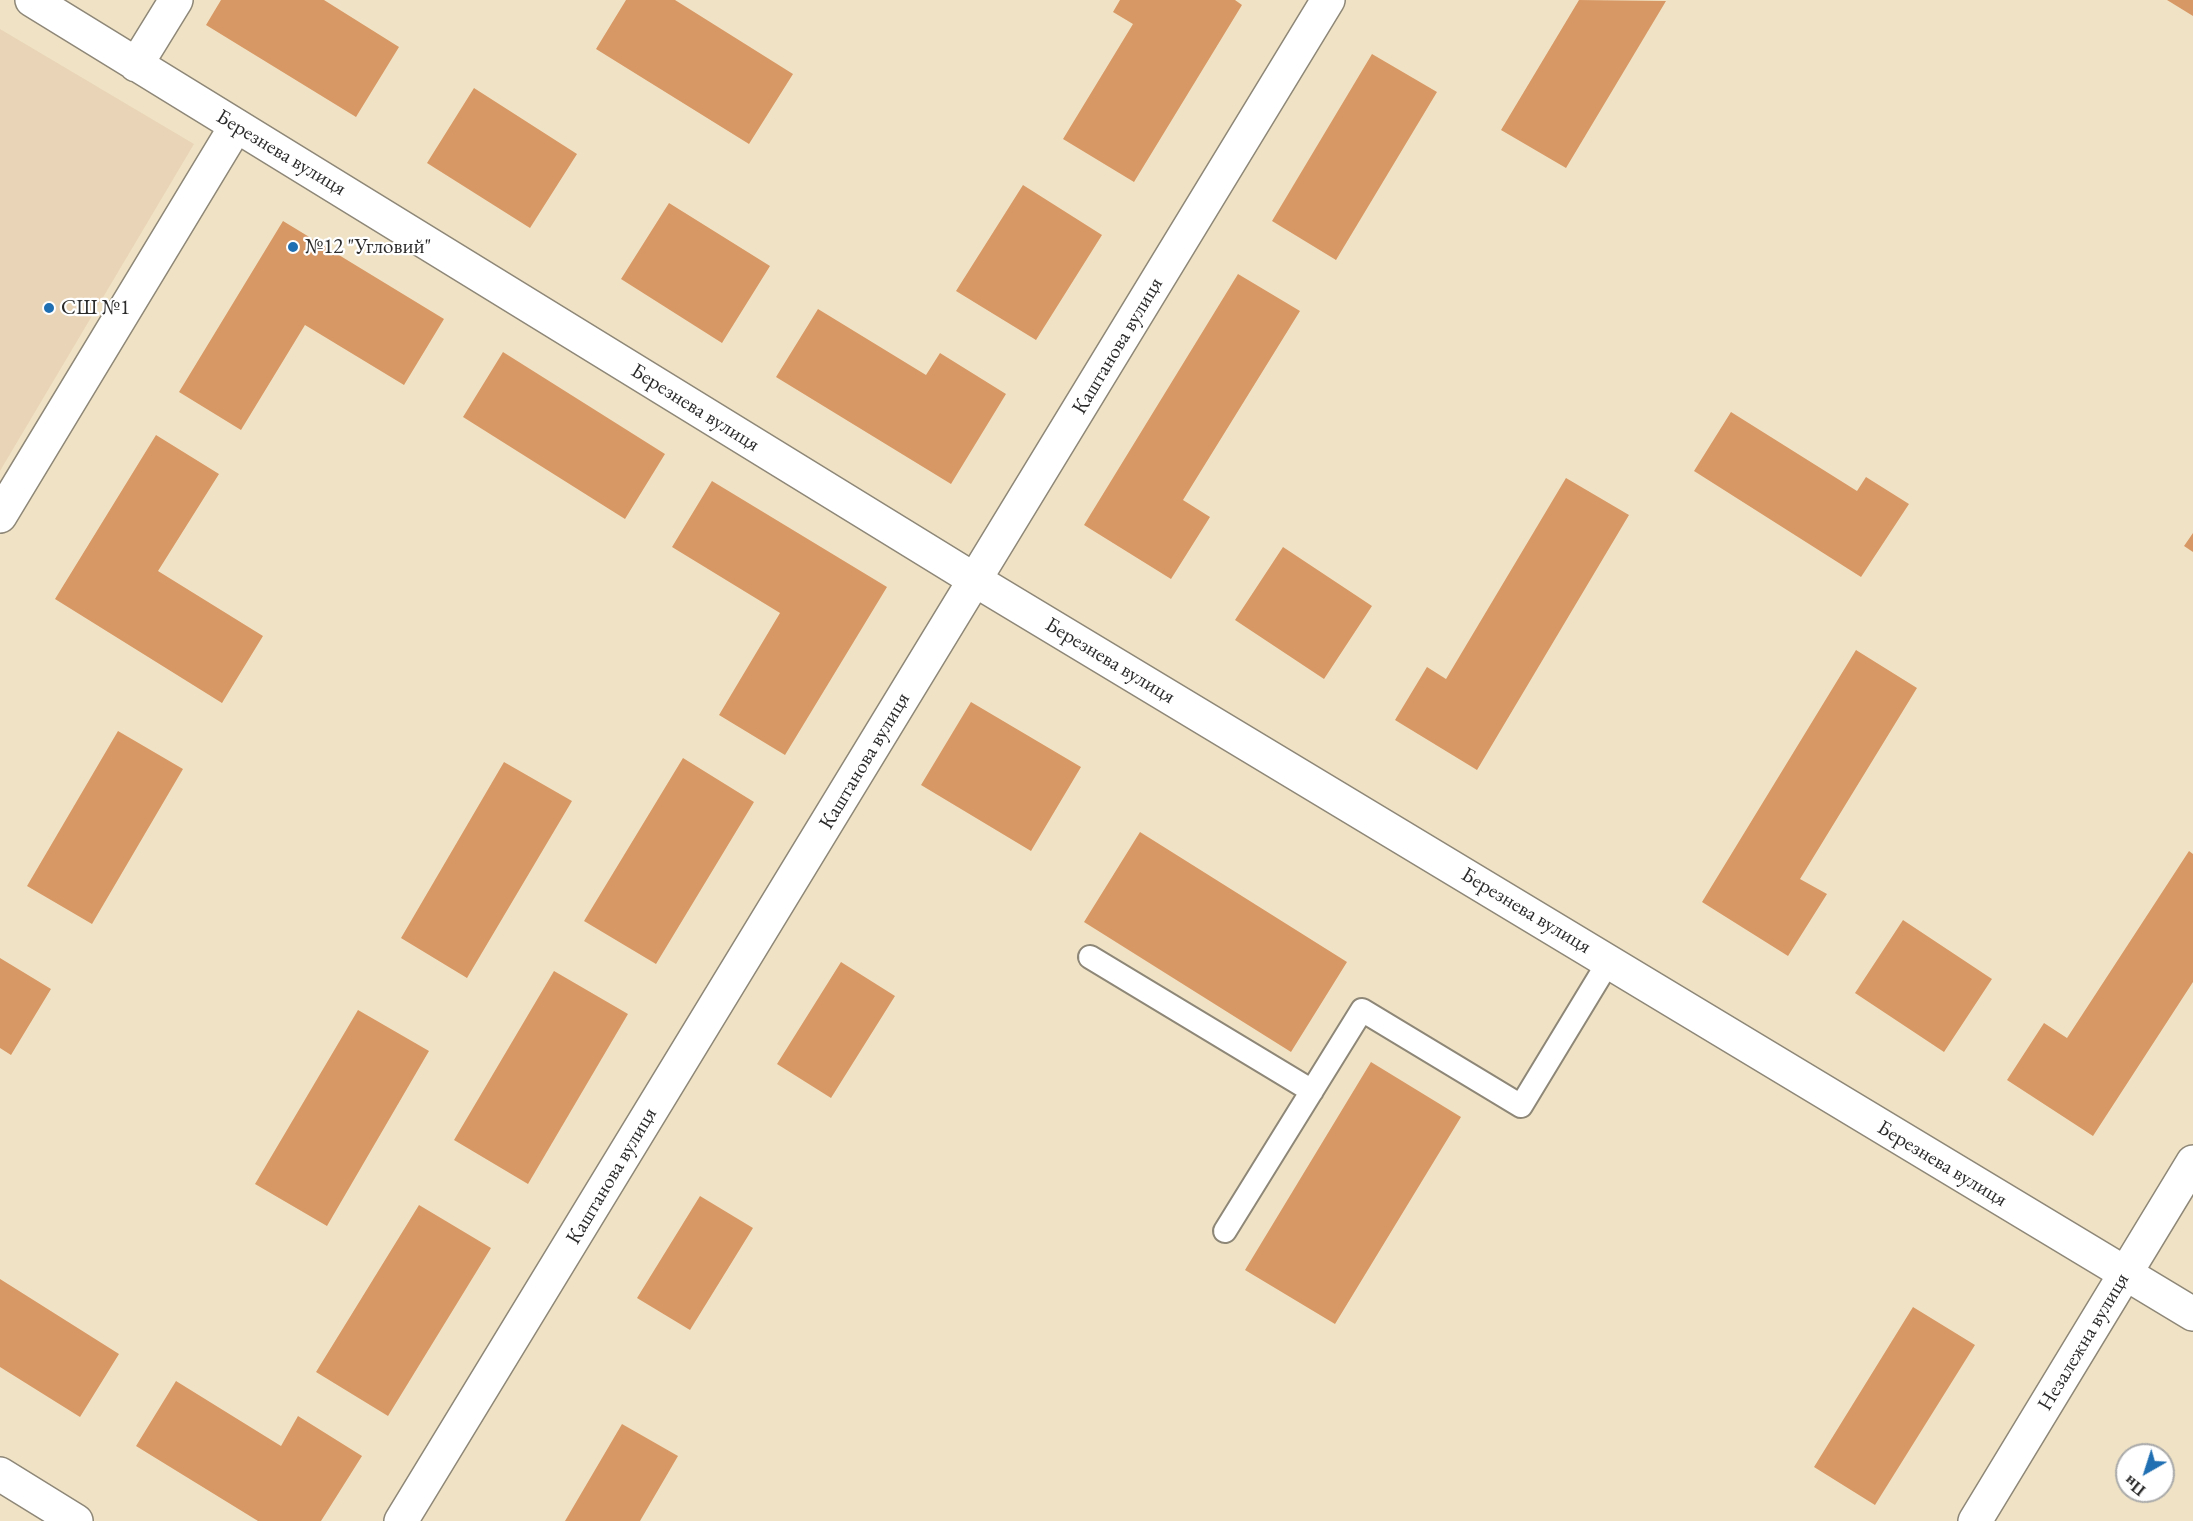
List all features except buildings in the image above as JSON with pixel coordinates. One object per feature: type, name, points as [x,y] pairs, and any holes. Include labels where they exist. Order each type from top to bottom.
[{"type":"street","name":"Березнева вулиця","points":[[32,0],[975,580],[2193,1314]]},
{"type":"street","points":[[136,65],[176,0]]},
{"type":"street","name":"Каштанова вулиця","points":[[401,1521],[1328,0]]},
{"type":"street","points":[[0,516],[236,126]]},
{"type":"street","name":"Незалежна вулиця","points":[[1975,1521],[2193,1162]]},
{"type":"street","points":[[0,1474],[76,1521]]},
{"type":"lane","points":[[1090,957],[1311,1091]]},
{"type":"lane","points":[[1225,1231],[1362,1010],[1521,1106],[1609,961]]},
{"type":"shaded area","name":"СШ №1","points":[[0,29],[194,144],[0,471]]},
{"type":"place","name":"№12 \"Угловий\"","points":[[293,247]]},
{"type":"place","name":"СШ №1","points":[[49,308]]}]
